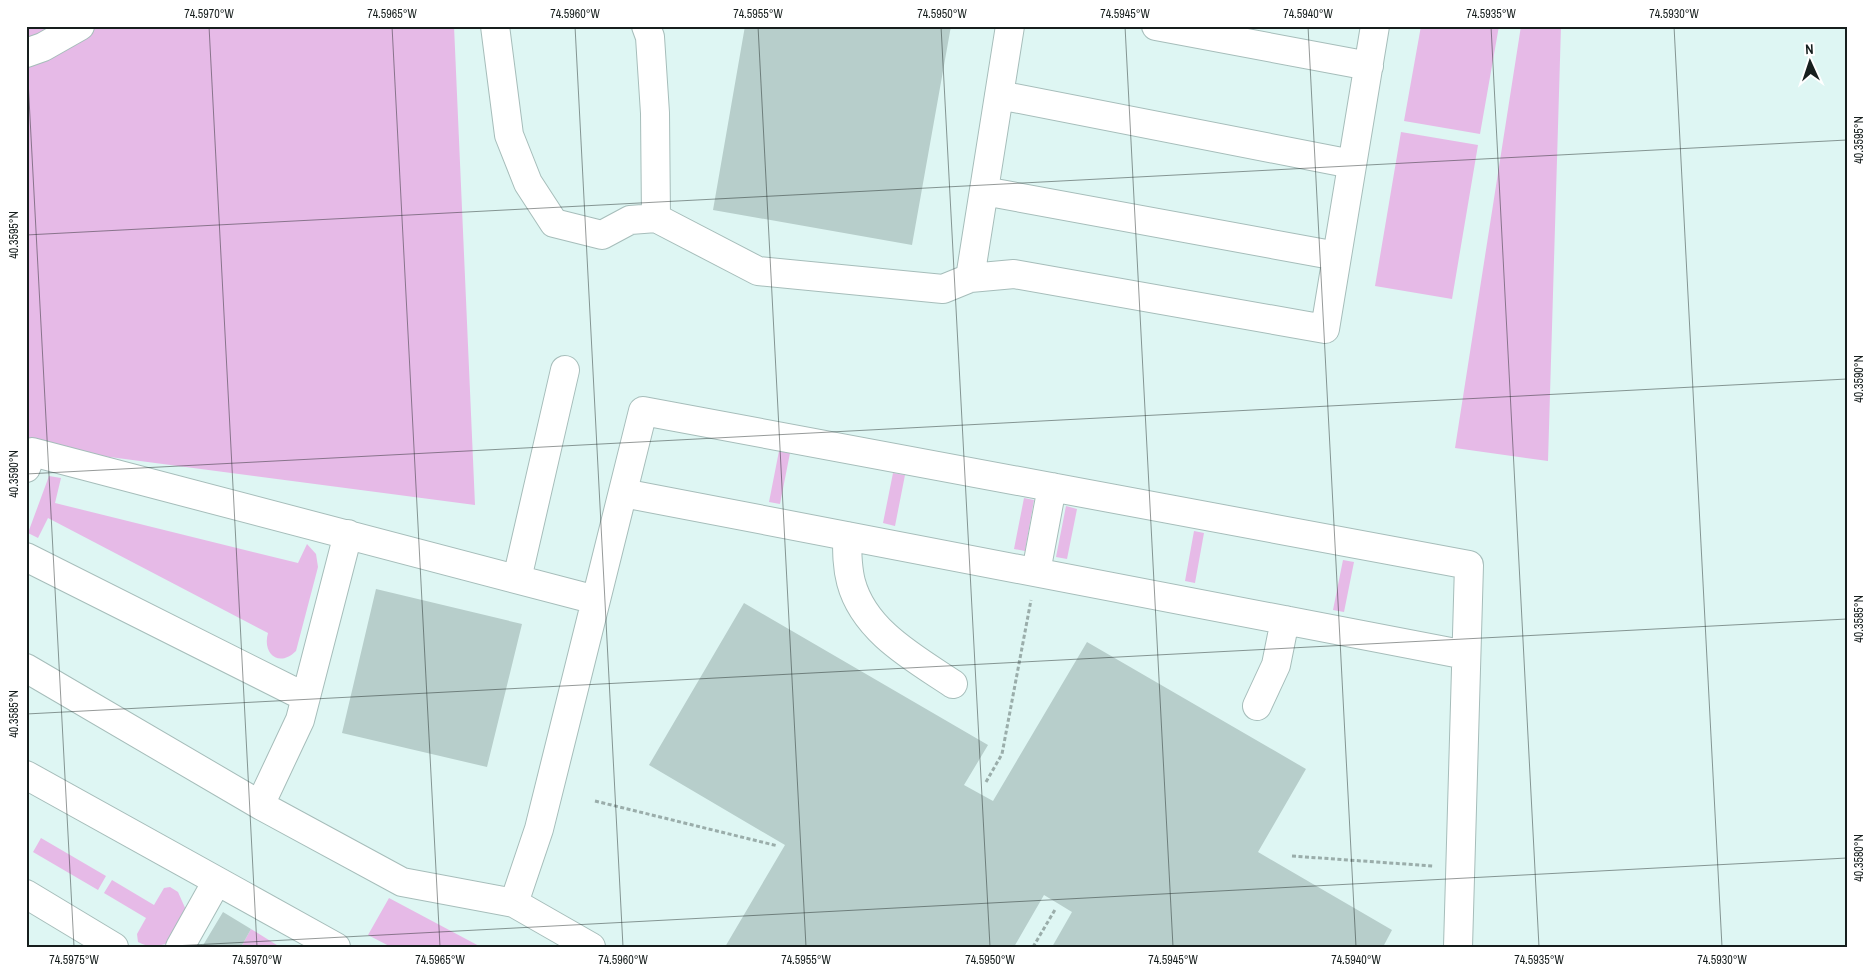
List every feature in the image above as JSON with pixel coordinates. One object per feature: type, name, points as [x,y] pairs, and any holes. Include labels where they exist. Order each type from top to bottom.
[{"type":"street","points":[[26,53],[43,47],[80,26]]},
{"type":"street","points":[[495,26],[509,136],[528,183],[554,223],[602,235],[630,220],[656,218],[758,271],[943,289],[970,278],[1014,274],[1325,329],[1375,26]]},
{"type":"street","points":[[646,26],[650,37],[654,94],[656,218]]},
{"type":"street","points":[[970,278],[1010,26]]},
{"type":"street","points":[[1156,26],[1368,66]]},
{"type":"street","points":[[999,95],[1352,164]]},
{"type":"street","points":[[984,191],[1337,256]]},
{"type":"street","points":[[517,579],[565,370]]},
{"type":"street","points":[[514,903],[539,829],[643,411],[1469,565],[1458,947]]},
{"type":"street","points":[[26,468],[32,452],[596,600]]},
{"type":"street","points":[[1036,572],[1052,487]]},
{"type":"street","points":[[623,493],[1466,655]]},
{"type":"street","points":[[260,805],[300,720],[348,534]]},
{"type":"street","points":[[847,536],[847,558],[851,583],[862,608],[878,629],[905,653],[953,684]]},
{"type":"street","points":[[26,557],[305,697]]},
{"type":"street","points":[[1257,706],[1276,665],[1286,620]]},
{"type":"street","points":[[26,668],[260,805],[402,882],[514,903],[591,947]]},
{"type":"street","points":[[26,775],[336,947]]},
{"type":"street","points":[[180,947],[217,881]]},
{"type":"street","points":[[26,894],[114,947]]},
{"type":"path","points":[[986,782],[1002,754],[1036,572]]},
{"type":"path","points":[[595,801],[778,846]]},
{"type":"path","points":[[1292,856],[1461,867]]},
{"type":"path","points":[[1033,947],[1056,908]]},
{"type":"shaded area","points":[[26,26],[454,26],[475,505],[26,446]]},
{"type":"shaded area","points":[[1421,26],[1499,26],[1480,134],[1404,121]]},
{"type":"shaded area","points":[[1521,26],[1561,26],[1548,461],[1455,448]]},
{"type":"shaded area","points":[[1401,132],[1478,145],[1452,299],[1375,286]]},
{"type":"shaded area","points":[[779,451],[790,453],[780,504],[769,502]]},
{"type":"shaded area","points":[[893,473],[905,475],[895,526],[883,523]]},
{"type":"shaded area","points":[[49,476],[61,478],[55,503],[298,563],[307,544],[316,554],[318,567],[296,651],[284,658],[273,656],[267,647],[268,633],[48,518],[38,538],[28,533]]},
{"type":"shaded area","points":[[1024,498],[1034,500],[1025,551],[1014,549]]},
{"type":"shaded area","points":[[1066,506],[1077,509],[1067,559],[1056,557]]},
{"type":"shaded area","points":[[1194,531],[1204,533],[1195,583],[1185,581]]},
{"type":"shaded area","points":[[1343,560],[1354,562],[1344,612],[1333,610]]},
{"type":"shaded area","points":[[41,838],[106,876],[98,890],[33,852]]},
{"type":"shaded area","points":[[112,880],[154,905],[164,888],[170,887],[178,892],[186,910],[172,942],[155,946],[138,942],[137,934],[146,918],[104,893]]},
{"type":"shaded area","points":[[389,898],[481,947],[391,947],[368,935]]},
{"type":"shaded area","points":[[251,929],[280,947],[241,947]]},
{"type":"building","points":[[745,26],[951,26],[912,245],[713,210]]},
{"type":"building","points":[[376,589],[522,624],[487,767],[342,733]]},
{"type":"building","points":[[744,603],[988,745],[964,785],[993,801],[1087,642],[1306,769],[1258,852],[1392,930],[1383,947],[1052,947],[1072,912],[1044,895],[1014,947],[725,947],[785,845],[649,765]]},
{"type":"building","points":[[223,912],[251,929],[241,947],[202,947]]}]
